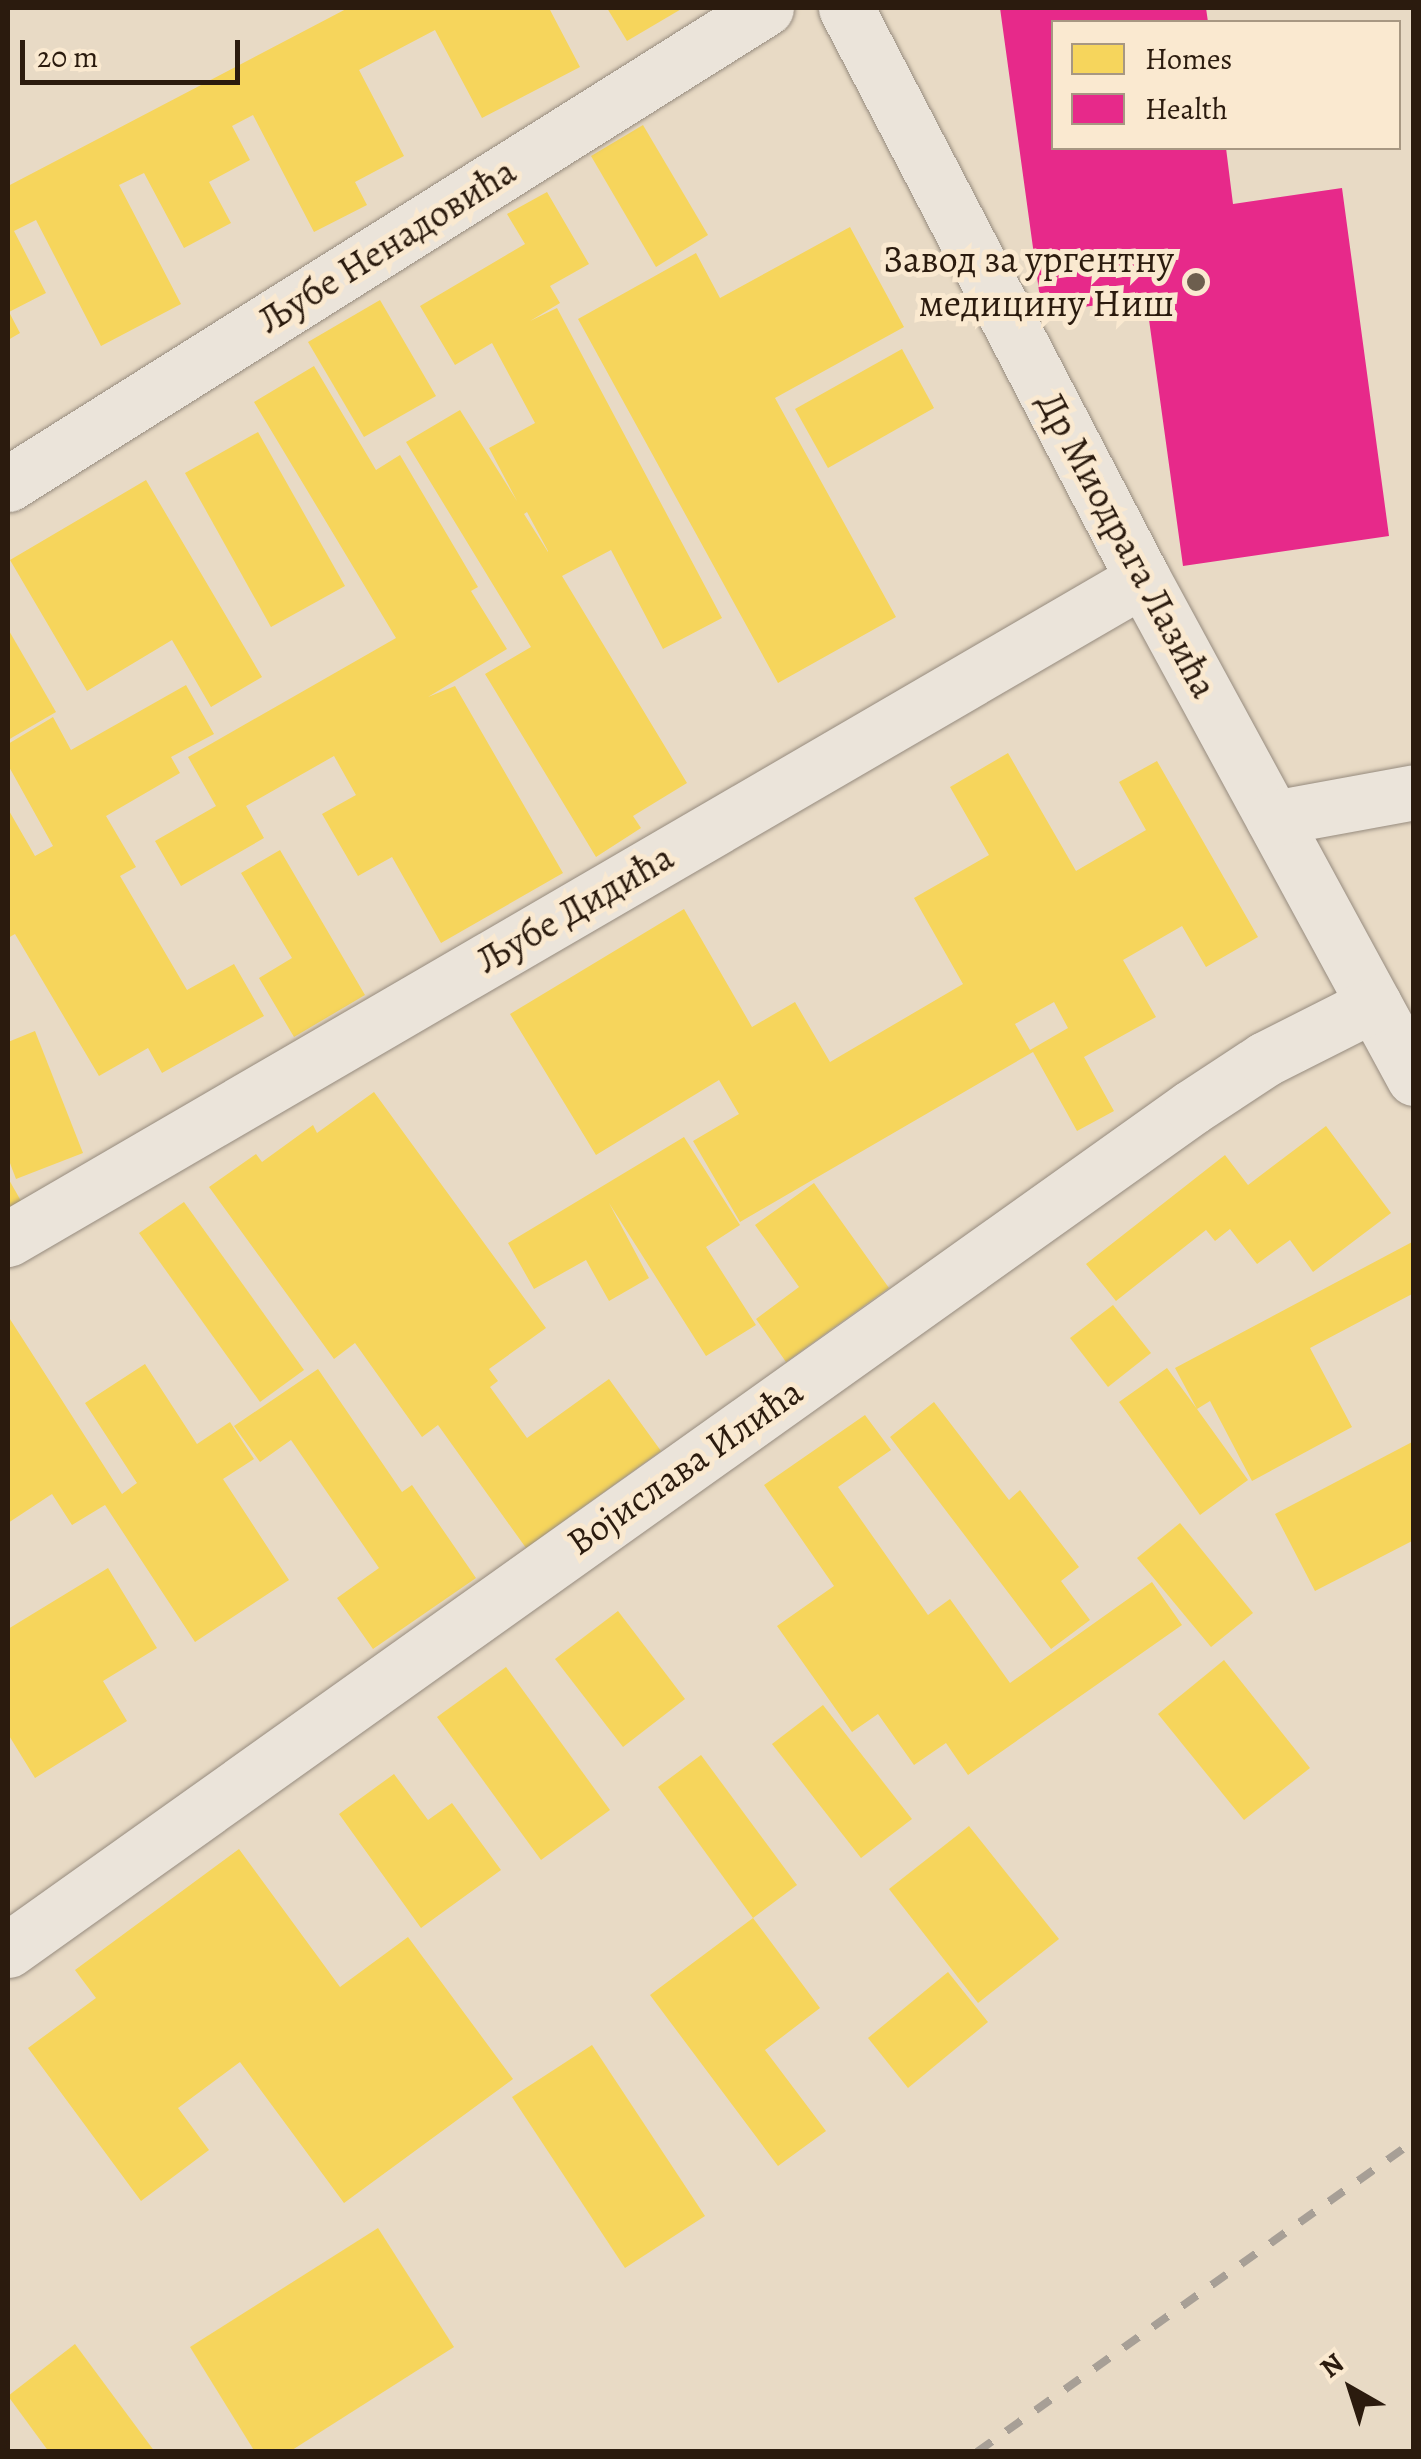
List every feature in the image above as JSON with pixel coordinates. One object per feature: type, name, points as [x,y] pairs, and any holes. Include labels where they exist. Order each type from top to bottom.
[{"type":"street","name":"Љубе Ненадовића","points":[[8,484],[766,8]]},
{"type":"street","name":"Др Миодрага Лазића","points":[[846,8],[1143,579],[1414,1078]]},
{"type":"street","name":"Љубе Дидића","points":[[8,1239],[1143,579]]},
{"type":"street","points":[[1273,818],[1414,792]]},
{"type":"street","name":"Војислава Илића","points":[[8,1950],[1192,1107],[1265,1059],[1374,1004]]},
{"type":"building: Homes","points":[[348,8],[549,8],[580,67],[482,118],[435,30],[359,70],[404,156],[355,182],[367,205],[314,232],[253,115],[232,126],[250,160],[209,182],[231,223],[184,248],[144,173],[119,185],[181,304],[101,346],[36,220],[14,231],[46,293],[9,312],[20,333],[8,340],[8,186]]},
{"type":"building: Homes","points":[[607,8],[683,8],[627,41]]},
{"type":"building: Homes","points":[[643,125],[708,235],[656,267],[591,156]]},
{"type":"building: Homes","points":[[547,192],[589,264],[550,286],[560,303],[530,321],[557,308],[722,618],[663,649],[611,550],[562,576],[687,783],[633,816],[641,828],[596,857],[485,674],[531,647],[406,442],[460,410],[517,501],[489,448],[535,423],[492,343],[455,365],[420,306],[525,244],[507,214]],"holes":[[[527,512],[548,552],[524,514]]]},
{"type":"building: Homes","points":[[850,227],[904,327],[775,398],[896,617],[778,683],[578,319],[696,253],[720,298]]},
{"type":"building: Homes","points":[[380,300],[436,396],[364,437],[308,342]]},
{"type":"building: Homes","points":[[902,349],[934,408],[828,468],[795,409]]},
{"type":"building: Homes","points":[[314,366],[376,470],[400,455],[478,587],[471,591],[507,649],[428,697],[455,686],[563,873],[441,943],[392,857],[358,876],[322,814],[356,795],[334,756],[246,806],[264,838],[181,886],[155,841],[216,806],[188,757],[396,638],[254,402]]},
{"type":"building: Homes","points":[[258,432],[345,586],[271,627],[185,473]]},
{"type":"building: Homes","points":[[146,480],[262,677],[211,707],[172,640],[87,691],[10,560]]},
{"type":"building: Homes","points":[[8,629],[56,712],[8,740]]},
{"type":"building: Homes","points":[[186,685],[214,734],[171,757],[180,773],[106,816],[136,867],[120,876],[187,990],[234,964],[264,1016],[162,1073],[148,1048],[99,1076],[15,934],[8,938],[8,809],[35,856],[53,846],[8,765],[8,744],[53,717],[71,750]]},
{"type":"building: Homes","points":[[1008,753],[1076,871],[1146,830],[1119,782],[1157,761],[1258,937],[1206,967],[1182,926],[1123,960],[1156,1017],[1084,1057],[1114,1111],[1077,1131],[1033,1052],[740,1222],[693,1141],[739,1114],[719,1080],[596,1155],[510,1014],[684,909],[752,1027],[795,1002],[830,1062],[963,984],[914,898],[989,855],[950,787]],"holes":[[[1054,1002],[1068,1028],[1030,1050],[1015,1024]]]},
{"type":"building: Homes","points":[[280,850],[365,995],[294,1037],[259,978],[292,958],[241,873]]},
{"type":"building: Homes","points":[[35,1031],[83,1153],[16,1179],[8,1158],[8,1042]]},
{"type":"building: Homes","points":[[374,1092],[546,1328],[489,1369],[498,1381],[490,1387],[527,1438],[609,1379],[661,1451],[526,1548],[438,1425],[422,1437],[355,1343],[334,1359],[209,1187],[256,1154],[262,1162],[313,1125],[317,1133]]},
{"type":"building: Homes","points":[[1326,1126],[1391,1213],[1313,1272],[1290,1240],[1257,1264],[1230,1229],[1215,1241],[1206,1230],[1116,1301],[1086,1264],[1225,1155],[1248,1185]]},
{"type":"building: Homes","points":[[684,1137],[740,1225],[706,1247],[756,1325],[706,1356],[609,1203],[649,1278],[609,1301],[586,1260],[534,1289],[508,1243]]},
{"type":"building: Homes","points":[[8,1178],[21,1201],[8,1209]]},
{"type":"building: Homes","points":[[814,1183],[889,1288],[786,1362],[756,1319],[799,1287],[755,1225]]},
{"type":"building: Homes","points":[[184,1202],[304,1370],[260,1402],[139,1233]]},
{"type":"building: Homes","points":[[1414,1241],[1414,1293],[1310,1348],[1352,1427],[1252,1481],[1210,1401],[1197,1409],[1175,1368]]},
{"type":"building: Homes","points":[[1113,1305],[1151,1353],[1108,1387],[1070,1338]]},
{"type":"building: Homes","points":[[8,1316],[122,1494],[137,1483],[85,1403],[145,1364],[197,1444],[230,1422],[254,1459],[223,1479],[289,1580],[195,1642],[105,1505],[72,1525],[52,1494],[8,1523]]},
{"type":"building: Homes","points":[[1167,1368],[1248,1480],[1200,1515],[1119,1402]]},
{"type":"building: Homes","points":[[318,1369],[402,1492],[412,1485],[476,1578],[373,1649],[337,1598],[379,1568],[291,1440],[260,1462],[234,1426]]},
{"type":"building: Homes","points":[[934,1402],[1009,1500],[1020,1490],[1079,1567],[1061,1581],[1090,1620],[1051,1649],[890,1437]]},
{"type":"building: Homes","points":[[865,1415],[891,1450],[838,1487],[928,1615],[950,1599],[1010,1683],[1152,1582],[1182,1625],[968,1775],[946,1743],[914,1765],[878,1714],[852,1732],[777,1626],[834,1586],[764,1485]]},
{"type":"building: Homes","points":[[1414,1441],[1414,1540],[1315,1591],[1275,1514]]},
{"type":"building: Homes","points":[[1180,1523],[1253,1613],[1211,1647],[1137,1558]]},
{"type":"building: Homes","points":[[108,1568],[157,1648],[103,1681],[127,1721],[35,1778],[8,1734],[8,1629]]},
{"type":"building: Homes","points":[[618,1611],[685,1699],[623,1747],[555,1659]]},
{"type":"building: Homes","points":[[1224,1660],[1310,1768],[1244,1820],[1158,1714]]},
{"type":"building: Homes","points":[[506,1667],[610,1810],[541,1860],[437,1717]]},
{"type":"building: Homes","points":[[823,1705],[912,1819],[861,1858],[772,1744]]},
{"type":"building: Homes","points":[[701,1755],[797,1885],[753,1918],[658,1787]]},
{"type":"building: Homes","points":[[394,1774],[428,1820],[452,1803],[501,1870],[421,1928],[339,1814]]},
{"type":"building: Homes","points":[[969,1826],[1059,1939],[978,2003],[889,1889]]},
{"type":"building: Homes","points":[[239,1849],[340,1987],[408,1937],[513,2079],[344,2203],[240,2062],[178,2108],[209,2150],[141,2201],[28,2048],[96,1998],[75,1970]]},
{"type":"building: Homes","points":[[753,1918],[820,2008],[765,2050],[826,2131],[778,2166],[650,1995]]},
{"type":"building: Homes","points":[[948,1972],[988,2022],[908,2088],[868,2038]]},
{"type":"building: Homes","points":[[592,2045],[705,2216],[625,2268],[512,2097]]},
{"type":"building: Homes","points":[[378,2228],[454,2347],[289,2452],[255,2452],[190,2347]]},
{"type":"building: Homes","points":[[75,2344],[155,2452],[49,2452],[8,2396]]},
{"type":"building: Health","name":"Завод за ургентну медицину Ниш","points":[[1000,8],[1206,8],[1208,20],[1051,20],[1051,150],[1226,150],[1233,204],[1342,188],[1389,536],[1183,566],[1146,298],[1042,313]]},
{"type":"railway","points":[[977,2452],[1414,2141]]},
{"type":"place","name":"Завод за ургентну медицину Ниш","points":[[1196,282]]}]
